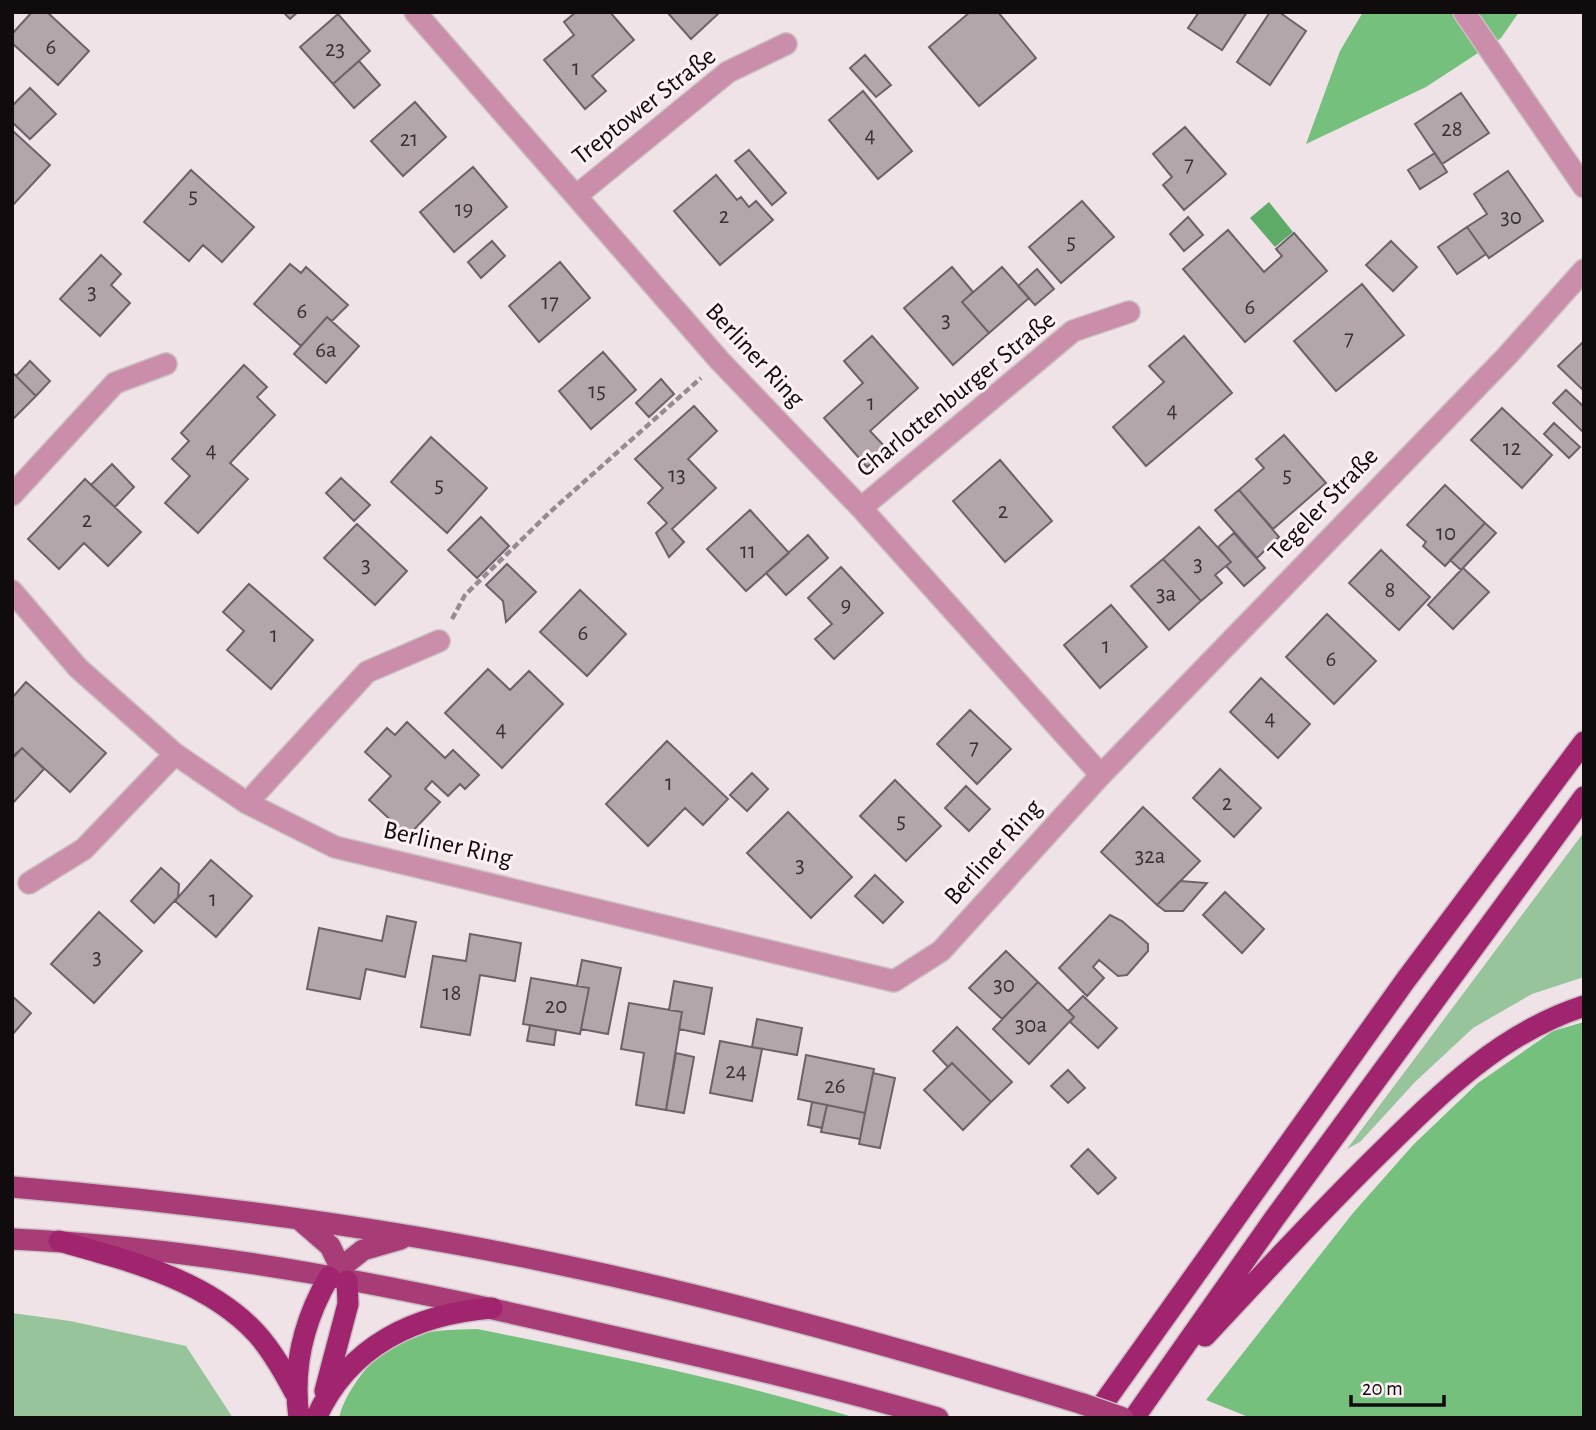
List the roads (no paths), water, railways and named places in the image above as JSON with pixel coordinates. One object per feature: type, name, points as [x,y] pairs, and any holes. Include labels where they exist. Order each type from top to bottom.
[{"type":"highway","points":[[1093,1418],[1405,981],[1584,742]]},
{"type":"highway","points":[[1134,1418],[1409,1032],[1584,797]]},
{"type":"highway","points":[[1149,1396],[1324,1209],[1432,1102],[1493,1049],[1531,1027],[1584,1006]]},
{"type":"highway","points":[[59,1241],[152,1269],[226,1308],[256,1333],[277,1360],[295,1393]]},
{"type":"highway","points":[[299,1418],[295,1393],[306,1326],[339,1274]]},
{"type":"highway","points":[[319,1410],[348,1304],[339,1274]]},
{"type":"highway","points":[[319,1410],[338,1379],[382,1340],[435,1316],[492,1308]]},
{"type":"main road","points":[[12,1187],[297,1219],[560,1264],[706,1297],[992,1376],[1124,1418]]},
{"type":"main road","points":[[297,1219],[330,1247],[339,1274]]},
{"type":"main road","points":[[339,1274],[363,1250],[388,1241],[414,1237]]},
{"type":"main road","points":[[12,1239],[59,1241],[339,1274],[825,1385],[938,1418]]},
{"type":"street","name":"Berliner Ring","points":[[12,592],[78,668],[175,754],[247,803],[335,847],[894,981],[941,951],[1101,775],[861,508],[720,361],[415,12]]},
{"type":"street","points":[[1464,12],[1584,187]]},
{"type":"street","name":"Treptower Straße","points":[[576,196],[727,72],[786,44]]},
{"type":"street","name":"Tegeler Straße","points":[[1101,775],[1506,357],[1584,270]]},
{"type":"street","name":"Charlottenburger Straße","points":[[861,508],[1073,331],[1129,312]]},
{"type":"street","points":[[12,495],[114,383],[166,364]]},
{"type":"street","points":[[247,803],[367,671],[439,641]]},
{"type":"street","points":[[29,883],[84,849],[175,754]]}]
